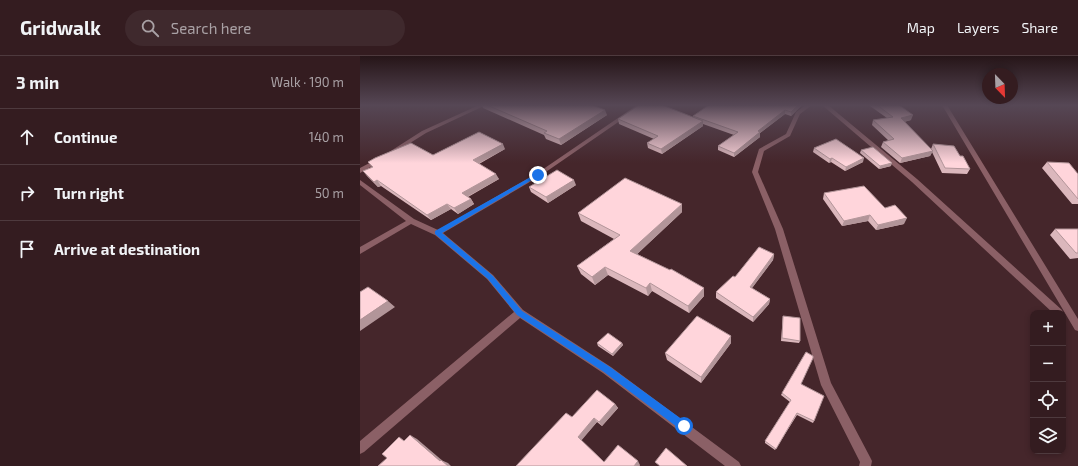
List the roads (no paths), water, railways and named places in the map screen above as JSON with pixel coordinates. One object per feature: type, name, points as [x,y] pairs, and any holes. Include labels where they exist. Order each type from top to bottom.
[{"type":"street","points":[[360,171],[424,132],[441,124]]},
{"type":"street","points":[[438,233],[538,175],[613,124]]},
{"type":"street","points":[[793,124],[788,135],[761,150],[755,172],[779,229],[826,385],[866,462],[865,466]]},
{"type":"street","points":[[849,124],[950,211],[1056,310]]},
{"type":"street","points":[[956,124],[1078,327]]},
{"type":"street","points":[[360,182],[411,221],[438,233],[490,277],[520,313],[607,370],[735,466]]},
{"type":"street","points":[[360,251],[411,221]]},
{"type":"street","points":[[360,448],[520,313]]},
{"type":"street","points":[[1066,319],[1078,330]]}]
